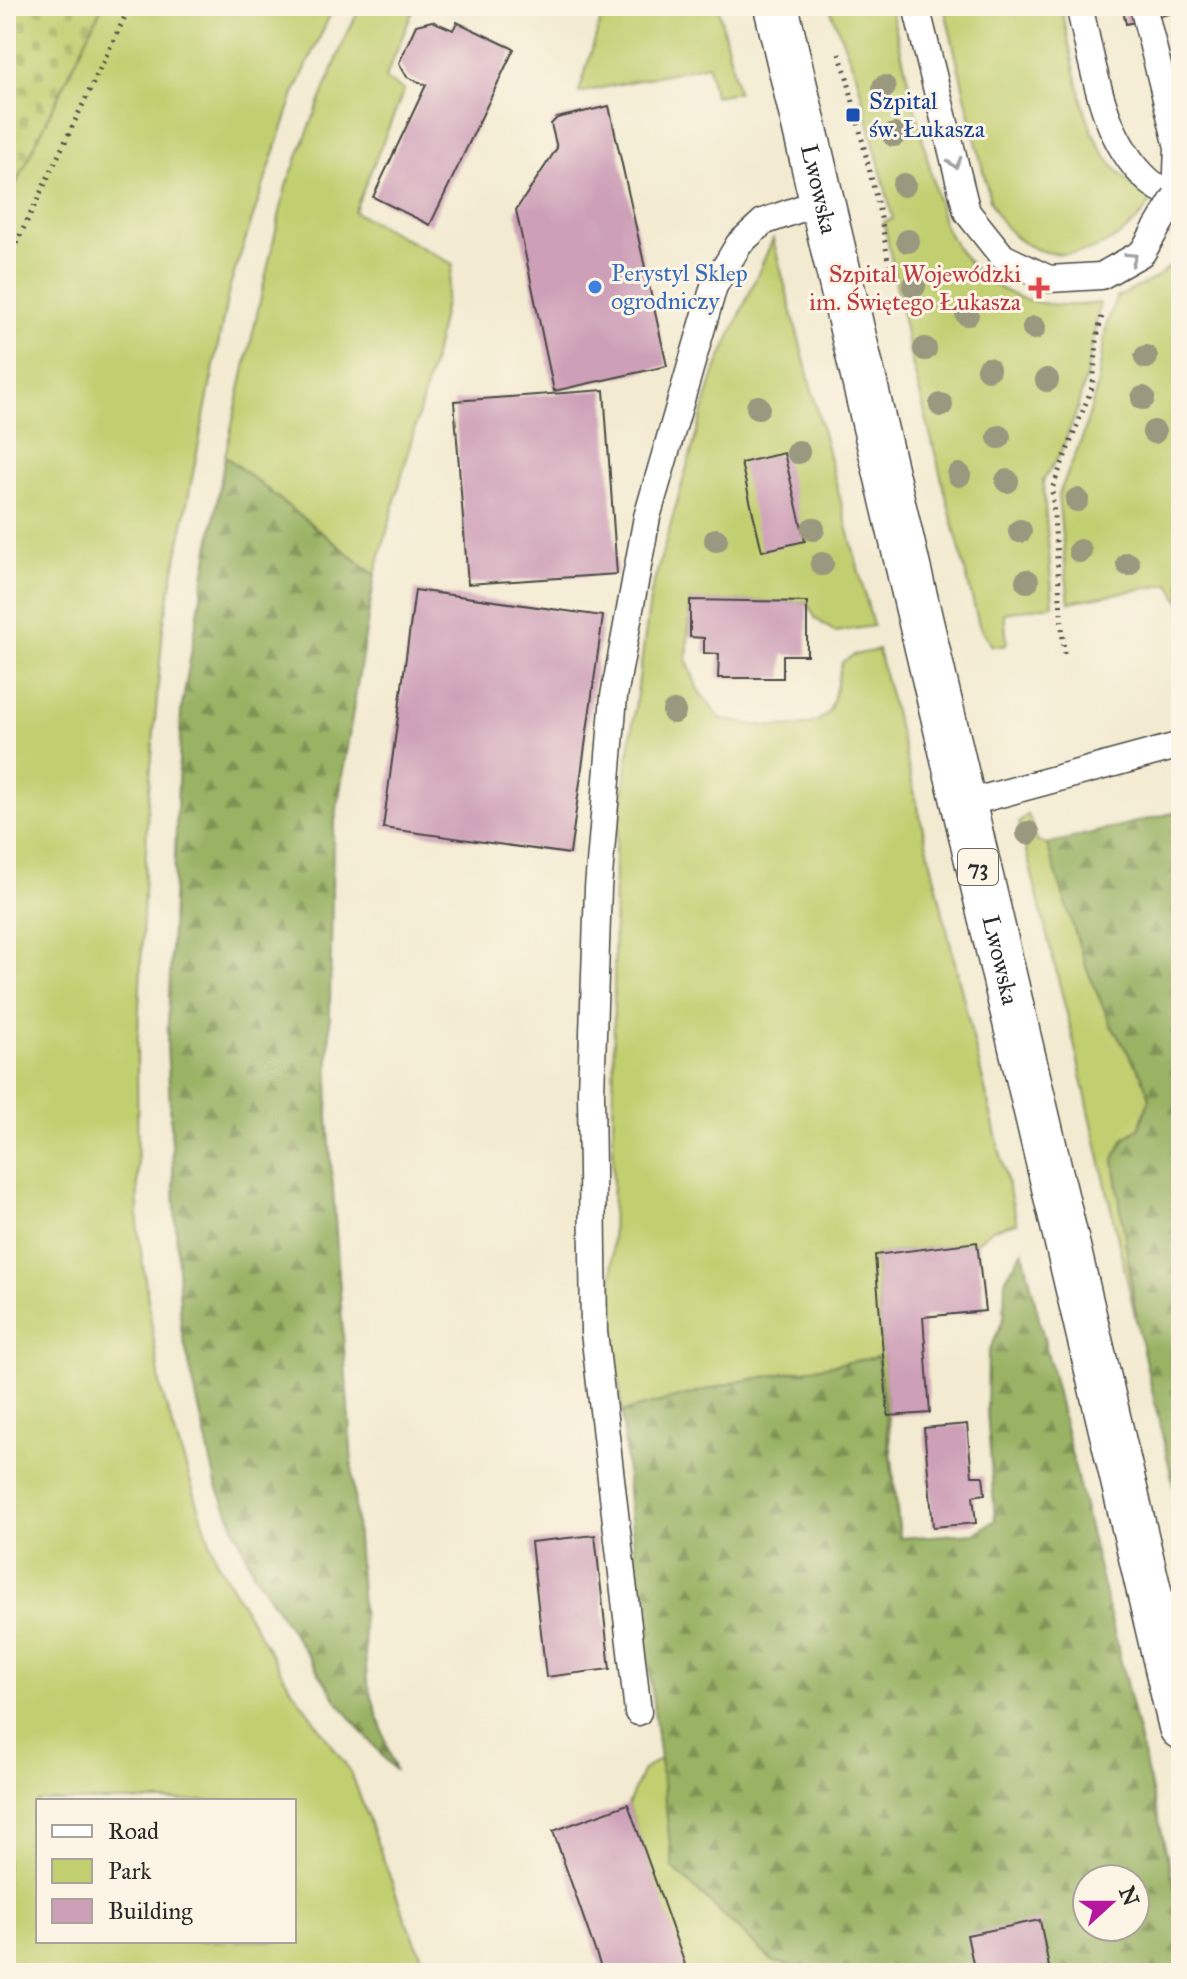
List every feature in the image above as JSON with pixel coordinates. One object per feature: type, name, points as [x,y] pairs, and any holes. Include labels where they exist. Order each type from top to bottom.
[{"type":"main road","name":"Lwowska","points":[[776,6],[1181,1727]]},
{"type":"lane","points":[[916,6],[967,212],[1003,257],[1049,279],[1101,276],[1142,253],[1176,196],[1178,147],[1143,6]]},
{"type":"lane","points":[[1079,6],[1107,120],[1126,155],[1150,183],[1181,200]]},
{"type":"lane","points":[[638,1712],[594,1332],[591,1092],[598,888],[614,696],[647,517],[714,286],[739,244],[763,222],[822,201]]},
{"type":"lane","points":[[963,804],[1181,745]]},
{"type":"path","points":[[6,265],[130,6]]},
{"type":"path","points":[[1064,654],[1052,489],[1093,385],[1098,332],[1105,303],[1101,276]]},
{"type":"green space","points":[[6,6],[102,6],[6,205]]},
{"type":"green space","points":[[102,6],[334,6],[294,94],[229,289],[163,627],[148,802],[137,1056],[138,1230],[161,1390],[216,1560],[289,1685],[351,1772],[429,1973],[6,1973],[6,205]]},
{"type":"green space","points":[[361,6],[415,6],[385,79],[404,90],[354,212],[453,264],[434,357],[375,575],[225,456],[286,186]]},
{"type":"green space","points":[[609,6],[718,6],[738,92],[714,96],[708,65],[579,93],[601,19]]},
{"type":"green space","points":[[829,6],[890,6],[943,222],[971,265],[1006,292],[1027,300],[1074,305],[1100,303],[1087,373],[1075,416],[1060,454],[1043,481],[1053,605],[1004,613],[1005,646],[991,645],[979,625],[910,355],[884,222],[893,219],[857,77]]},
{"type":"green space","points":[[944,6],[1061,6],[1082,101],[1095,137],[1113,166],[1151,202],[1134,223],[1114,239],[1091,250],[1067,254],[1044,252],[1022,242],[1004,225],[990,200]]},
{"type":"green space","points":[[773,239],[873,626],[835,632],[816,619],[807,602],[690,601],[687,660],[698,690],[721,719],[778,727],[808,724],[821,719],[833,701],[842,662],[854,655],[878,650],[1017,1223],[993,1229],[977,1242],[875,1255],[900,1538],[878,1357],[736,1382],[622,1412],[612,1293],[615,851],[651,593],[713,376]]},
{"type":"green space","points":[[1181,256],[1181,603],[1170,584],[1069,602],[1058,496],[1083,436],[1097,387],[1106,327],[1116,298],[1156,278]]},
{"type":"green space","points":[[225,456],[375,575],[333,834],[328,1117],[367,1681],[395,1771],[340,1705],[254,1574],[216,1484],[181,1328],[167,1046],[181,712]]},
{"type":"green space","points":[[1181,811],[1181,1518],[1137,1324],[1114,1159],[1124,1139],[1139,1128],[1150,1098],[1141,1074],[1111,1025],[1086,967],[1047,844]]},
{"type":"green space","points":[[1028,814],[1037,841],[1047,844],[1086,967],[1111,1025],[1141,1074],[1150,1098],[1139,1128],[1124,1139],[1114,1160],[1137,1324],[1071,1030],[1019,823]]},
{"type":"green space","points":[[1023,1251],[1181,1913],[1181,1973],[829,1973],[774,1962],[673,1868],[629,1503],[622,1412],[736,1382],[878,1357],[900,1538],[975,1533],[995,1520],[987,1410],[988,1354],[1004,1318],[1005,1280]]},
{"type":"green space","points":[[660,1759],[673,1868],[774,1962],[829,1973],[686,1973],[628,1804],[643,1770]]},
{"type":"building","points":[[1122,6],[1181,6],[1181,11],[1126,24]]},
{"type":"building","points":[[432,21],[453,30],[457,22],[514,49],[430,225],[373,197],[426,85],[407,77],[399,63],[416,25]]},
{"type":"building","points":[[609,106],[667,366],[554,391],[516,210],[557,148],[551,124],[557,118]]},
{"type":"building","points":[[604,390],[617,574],[468,584],[454,401]]},
{"type":"building","points":[[784,453],[805,541],[762,551],[741,463]]},
{"type":"building","points":[[415,590],[603,616],[570,854],[383,828]]},
{"type":"building","points":[[690,600],[807,602],[807,655],[783,655],[783,678],[718,678],[719,654],[704,653],[704,638],[690,637]]},
{"type":"building","points":[[977,1242],[985,1311],[923,1317],[930,1413],[888,1416],[875,1255]]},
{"type":"building","points":[[967,1424],[972,1476],[983,1476],[985,1494],[973,1496],[976,1523],[933,1527],[924,1428]]},
{"type":"building","points":[[595,1535],[610,1669],[546,1677],[531,1542]]},
{"type":"building","points":[[628,1804],[687,1970],[678,1973],[603,1973],[553,1831]]},
{"type":"building","points":[[1040,1920],[1049,1967],[1019,1973],[975,1973],[967,1935]]},
{"type":"place","name":"Szpital św. Łukasza","points":[[853,115]]},
{"type":"place","name":"Perystyl Sklep ogrodniczy","points":[[595,287]]},
{"type":"place","name":"Szpital Wojewódzki im. Świętego Łukasza","points":[[1039,288]]}]
